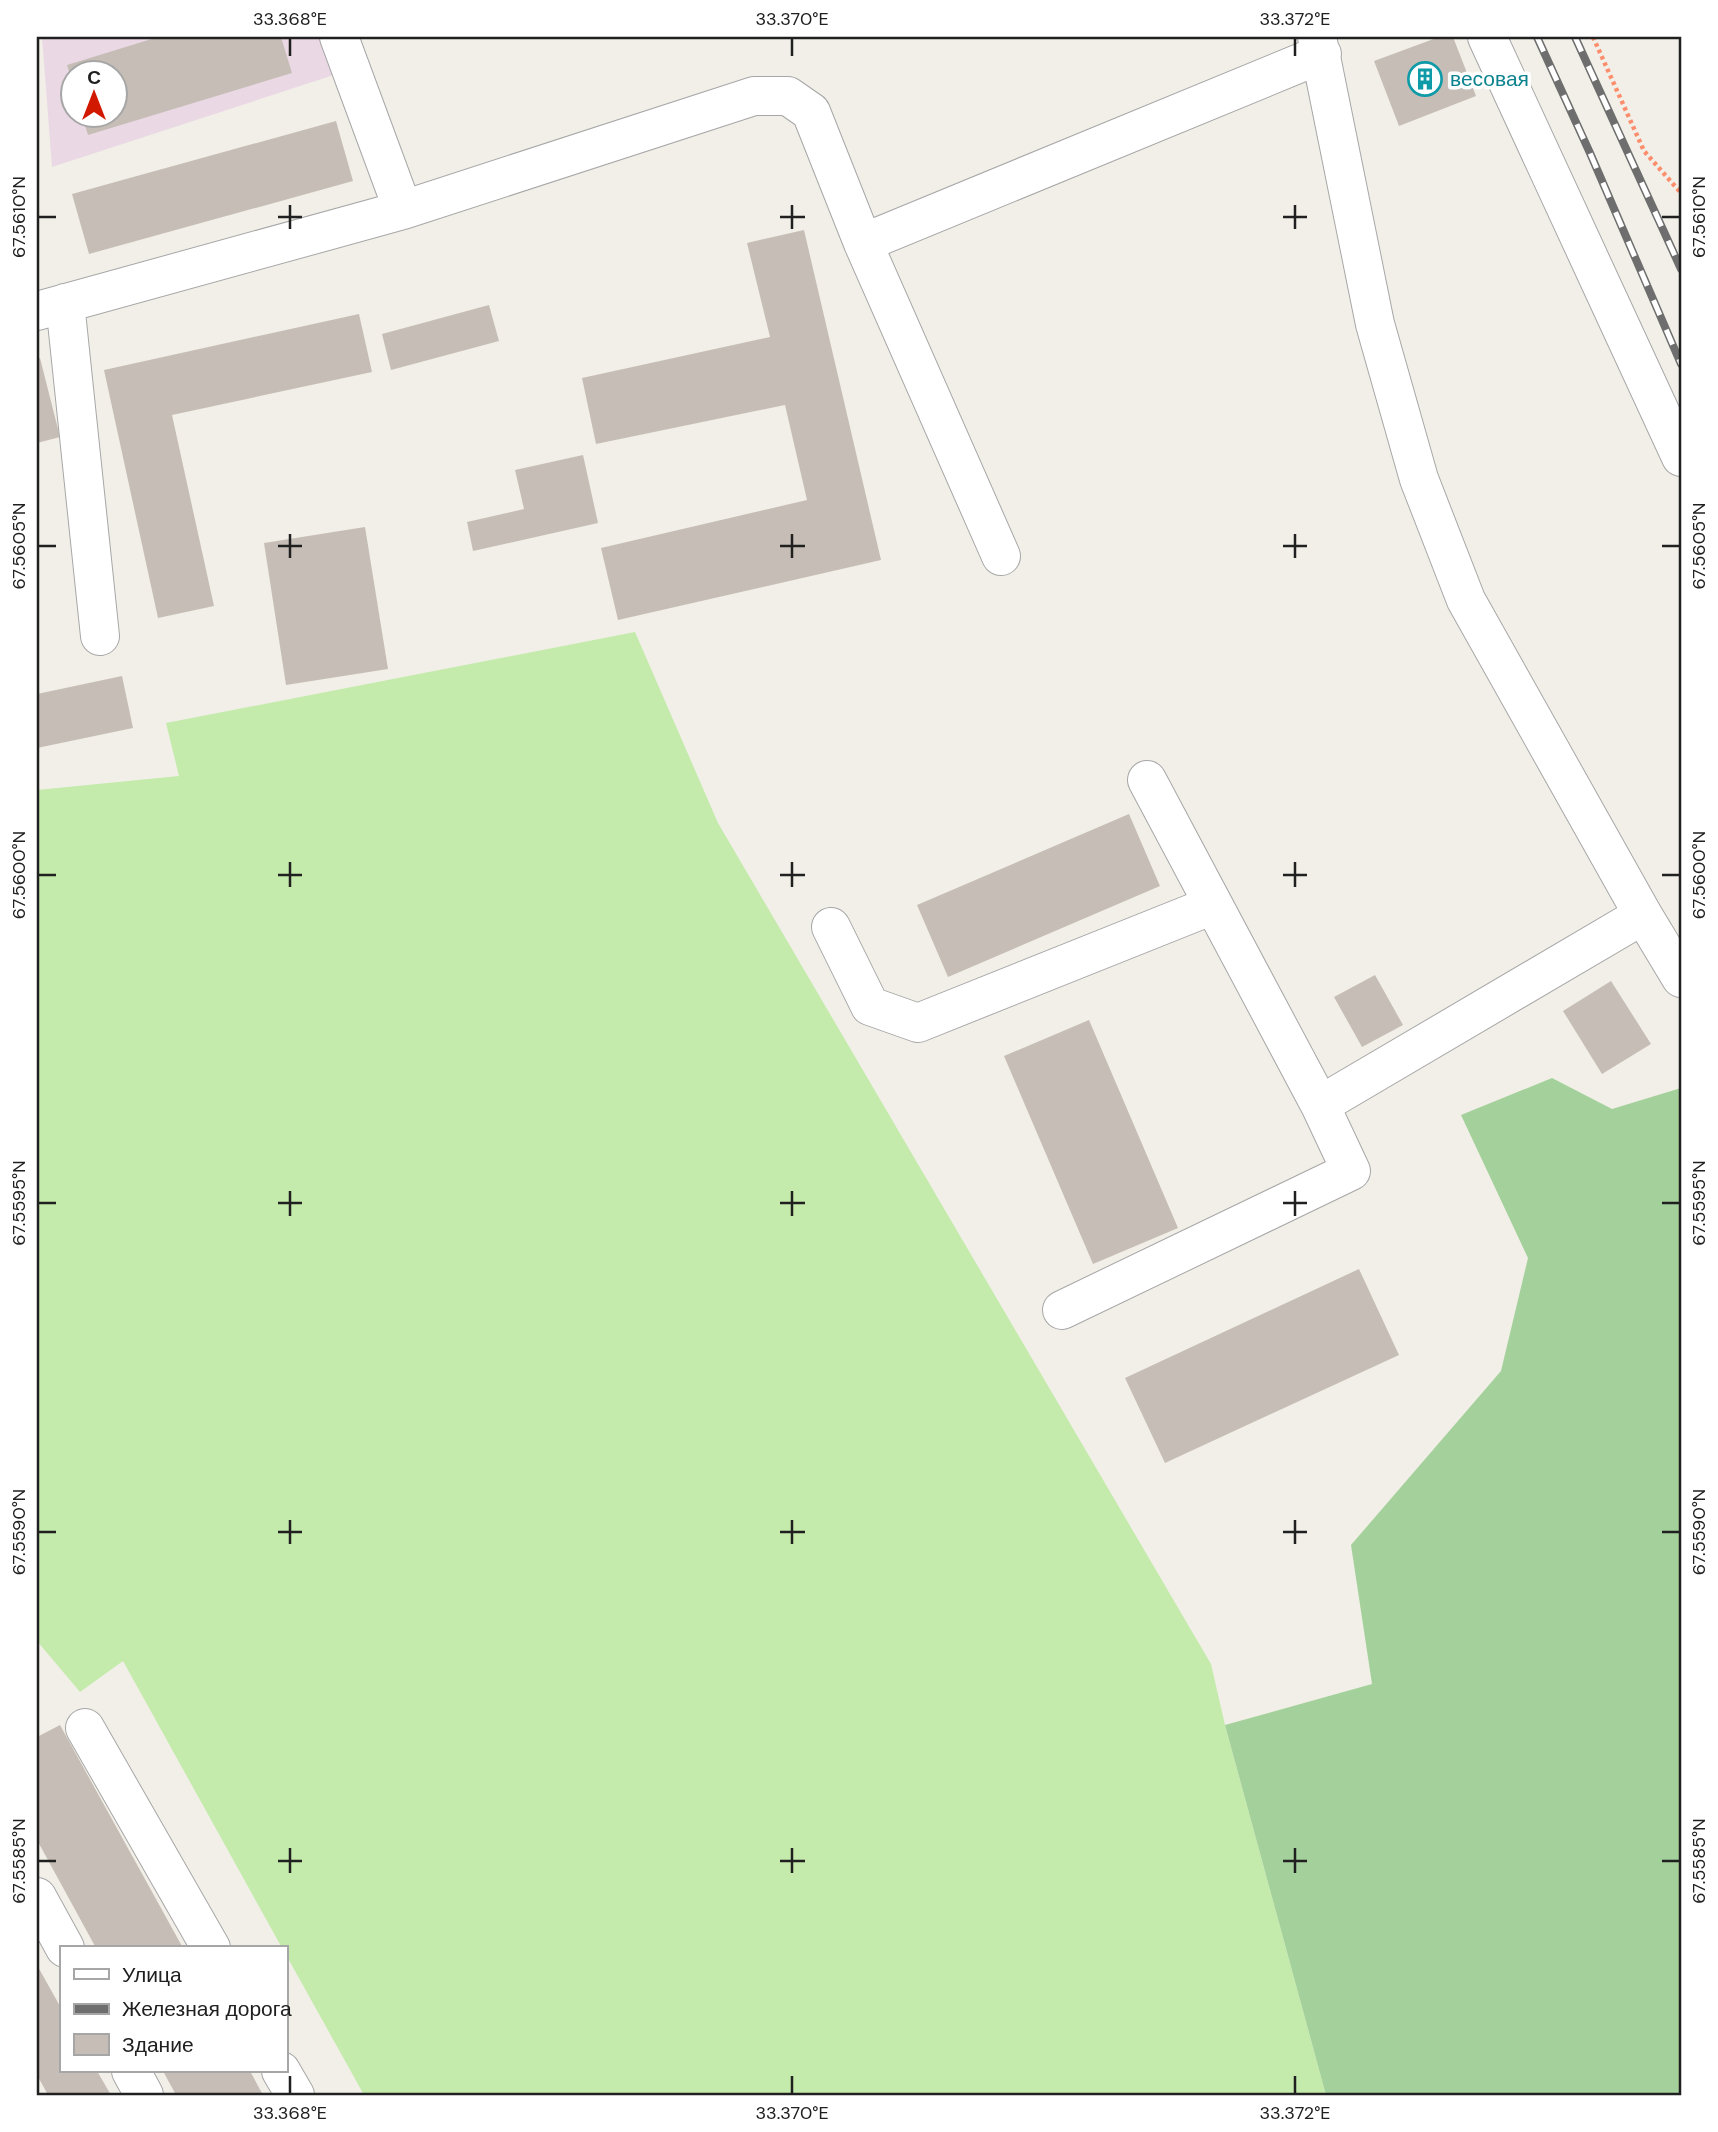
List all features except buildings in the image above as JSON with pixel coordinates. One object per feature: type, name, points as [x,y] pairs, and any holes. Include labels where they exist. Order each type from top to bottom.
[{"type":"street","points":[[339,37],[402,210]]},
{"type":"street","points":[[1487,37],[1681,457]]},
{"type":"street","points":[[863,243],[1319,45],[1376,324],[1419,479],[1466,600],[1681,978]]},
{"type":"street","points":[[100,636],[51,307],[402,210],[754,96],[788,96],[811,112],[863,243],[1001,556]]},
{"type":"street","points":[[1062,1310],[1351,1171],[1320,1105],[1147,780]]},
{"type":"street","points":[[831,927],[870,1006],[918,1023],[1213,905]]},
{"type":"street","points":[[1320,1105],[1643,915]]},
{"type":"street","points":[[85,1728],[210,1946]]},
{"type":"street","points":[[37,1897],[64,1946]]},
{"type":"street","points":[[132,2072],[144,2095]]},
{"type":"street","points":[[282,2072],[295,2095]]},
{"type":"path","points":[[1593,37],[1644,151],[1681,194]]},
{"type":"shaded area","points":[[42,37],[338,37],[343,72],[52,167]]},
{"type":"green space","points":[[635,632],[718,823],[1211,1664],[1225,1725],[1326,2095],[364,2095],[287,1957],[287,1946],[281,1946],[123,1661],[80,1692],[37,1641],[37,790],[179,776],[166,723]]},
{"type":"green space","points":[[1552,1078],[1612,1109],[1681,1088],[1681,2095],[1326,2095],[1225,1725],[1372,1684],[1351,1545],[1501,1371],[1528,1258],[1461,1115]]},
{"type":"railway","points":[[1537,37],[1681,364]]},
{"type":"railway","points":[[1575,37],[1681,269]]},
{"type":"place","name":"весовая","points":[[1425,79]]}]
